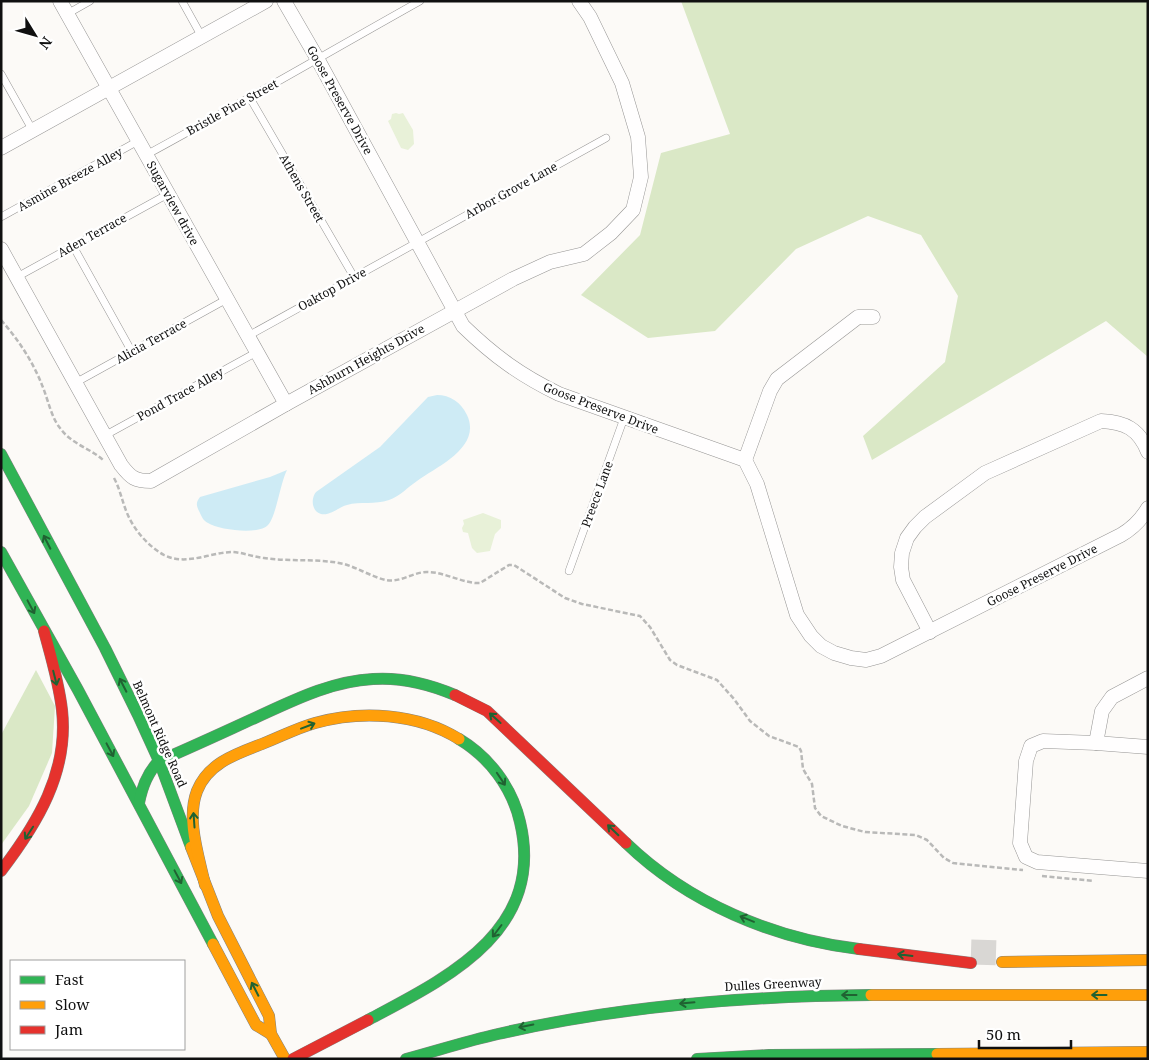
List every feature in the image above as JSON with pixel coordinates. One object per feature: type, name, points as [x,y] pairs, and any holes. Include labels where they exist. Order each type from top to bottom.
[{"type":"main road","name":"Belmont Ridge Road","points":[[1,454],[105,648],[160,761],[218,916],[269,1016],[271,1034],[285,1059]]},
{"type":"main road","name":"Belmont Ridge Road","points":[[1,552],[139,803],[256,1025],[271,1034]]},
{"type":"main road","points":[[1,871],[31,830],[45,806],[54,783],[60,758],[63,721],[61,704],[44,631]]},
{"type":"main road","points":[[139,803],[146,777],[151,768],[160,761],[313,692],[354,681],[391,679],[422,684],[460,696],[487,712],[630,847],[664,875],[709,903],[749,920],[795,936],[839,947],[932,958],[971,958]]},
{"type":"main road","points":[[205,885],[193,809],[196,793],[201,781],[216,764],[226,758],[315,723],[367,716],[388,716],[432,726],[452,735],[478,754],[500,777],[511,796],[519,816],[523,837],[523,869],[519,890],[511,910],[493,937],[460,967],[438,983],[293,1059]]},
{"type":"main road","points":[[1002,958],[1037,962],[1148,960]]},
{"type":"main road","name":"Dulles Greenway","points":[[406,1059],[473,1039],[545,1023],[613,1011],[692,1003],[814,995],[1148,995]]},
{"type":"main road","points":[[697,1059],[769,1055],[1148,1052]]},
{"type":"street","name":"Sugarview drive","points":[[60,1],[286,404]]},
{"type":"street","points":[[1,148],[266,1]]},
{"type":"street","name":"Goose Preserve Drive","points":[[284,1],[463,326],[491,352],[532,381],[559,394],[745,460],[757,484],[797,615],[811,636],[822,646],[834,653],[852,658],[866,660],[881,656],[1121,535],[1133,528],[1148,508]]},
{"type":"street","name":"Ashburn Heights Drive","points":[[1,249],[121,466],[128,475],[138,481],[151,481],[513,279],[550,262],[584,254],[611,233],[633,210],[641,177],[638,137],[622,83],[590,17],[579,1]]},
{"type":"street","points":[[745,460],[770,391],[777,380],[858,317],[873,317]]},
{"type":"street","points":[[930,632],[903,580],[901,567],[902,553],[907,538],[925,517],[985,473],[1100,421],[1126,426],[1144,441],[1148,452]]},
{"type":"street","points":[[1096,743],[1102,711],[1112,697],[1148,678]]},
{"type":"street","points":[[1148,747],[1043,741],[1031,746],[1026,761],[1020,843],[1026,857],[1037,862],[1148,871]]},
{"type":"lane","points":[[68,14],[90,1]]},
{"type":"lane","points":[[182,1],[202,37]]},
{"type":"lane","name":"Bristle Pine Street","points":[[146,155],[420,1]]},
{"type":"lane","points":[[1,74],[33,131]]},
{"type":"lane","name":"Athens Street","points":[[250,98],[354,277]]},
{"type":"lane","name":"Arbor Grove Lane","points":[[417,242],[606,138]]},
{"type":"lane","name":"Asmine Breeze Alley","points":[[1,217],[138,141]]},
{"type":"lane","name":"Aden Terrace","points":[[17,277],[168,194]]},
{"type":"lane","name":"Oaktop Drive","points":[[248,336],[417,242]]},
{"type":"lane","points":[[73,246],[132,352]]},
{"type":"lane","name":"Alicia Terrace","points":[[75,383],[227,299]]},
{"type":"lane","name":"Pond Trace Alley","points":[[104,436],[256,352]]},
{"type":"lane","name":"Preece Lane","points":[[569,571],[624,418]]},
{"type":"path","points":[[1,320],[16,336],[41,382],[59,428],[74,442],[92,452],[106,464]]},
{"type":"path","points":[[111,473],[119,488],[127,513],[138,533],[155,549],[166,556],[191,560],[214,553],[234,552],[264,558],[325,561],[345,564],[387,580],[397,580],[427,572],[475,583],[480,583],[509,565],[514,565],[565,598],[582,604],[640,616],[650,627],[670,660],[677,665],[716,680],[734,699],[750,721],[769,736],[799,747],[803,769],[812,784],[815,808],[821,816],[842,826],[865,832],[916,835],[927,840],[944,858],[953,862],[1025,870]]},
{"type":"path","points":[[1039,875],[1102,882]]},
{"type":"green space","points":[[681,1],[1148,1],[1148,357],[1106,321],[872,460],[863,436],[945,362],[958,296],[921,235],[868,216],[796,249],[715,331],[648,338],[581,295],[640,235],[661,153],[730,134]]},
{"type":"green space","points":[[403,113],[413,130],[414,144],[408,150],[401,148],[388,121],[391,119],[392,114]]},
{"type":"green space","points":[[483,513],[501,520],[501,528],[495,534],[490,551],[477,553],[472,548],[468,533],[463,532],[463,520]]},
{"type":"green space","points":[[36,670],[55,706],[52,753],[29,806],[1,845],[1,735]]},
{"type":"water","points":[[437,395],[455,400],[462,406],[467,415],[470,426],[468,437],[456,454],[393,499],[352,504],[324,514],[315,510],[313,501],[316,492],[380,447],[428,397]]},
{"type":"water","points":[[287,470],[271,521],[263,528],[248,531],[221,528],[206,522],[201,516],[197,505],[200,497],[270,477]]},
{"type":"tunnel","points":[[971,952],[1003,953]]},
{"type":"traffic: fast","points":[[1,454],[105,648],[138,715],[159,761],[191,847]]},
{"type":"traffic: fast","points":[[1,552],[78,690],[213,944]]},
{"type":"traffic: fast","points":[[139,803],[146,780],[151,770],[159,761],[285,704],[328,687],[373,679],[394,679],[415,682],[455,695]]},
{"type":"traffic: fast","points":[[368,1020],[429,987],[458,968],[483,946],[504,921],[518,893],[524,860],[520,822],[516,809],[498,774],[470,746],[459,739]]},
{"type":"traffic: fast","points":[[626,843],[650,864],[677,883],[734,915],[795,937],[859,949]]},
{"type":"traffic: fast","points":[[406,1059],[498,1034],[590,1016],[730,1000],[871,995]]},
{"type":"traffic: fast","points":[[697,1059],[769,1055],[937,1054]]},
{"type":"traffic: slow","points":[[205,885],[193,826],[194,802],[202,781],[208,773],[224,761],[308,725],[351,716],[370,715],[407,719],[443,730],[459,739]]},
{"type":"traffic: slow","points":[[191,847],[218,916],[269,1016],[271,1034],[285,1059]]},
{"type":"traffic: slow","points":[[213,944],[256,1025],[271,1034]]},
{"type":"traffic: slow","points":[[1002,962],[1148,960]]},
{"type":"traffic: slow","points":[[871,995],[1148,995]]},
{"type":"traffic: slow","points":[[937,1054],[1148,1052]]},
{"type":"traffic: jam","points":[[1,871],[38,816],[48,796],[60,755],[63,733],[61,700],[44,631]]},
{"type":"traffic: jam","points":[[455,695],[487,711],[626,843]]},
{"type":"traffic: jam","points":[[859,949],[971,963]]},
{"type":"traffic: jam","points":[[293,1059],[368,1020]]}]
